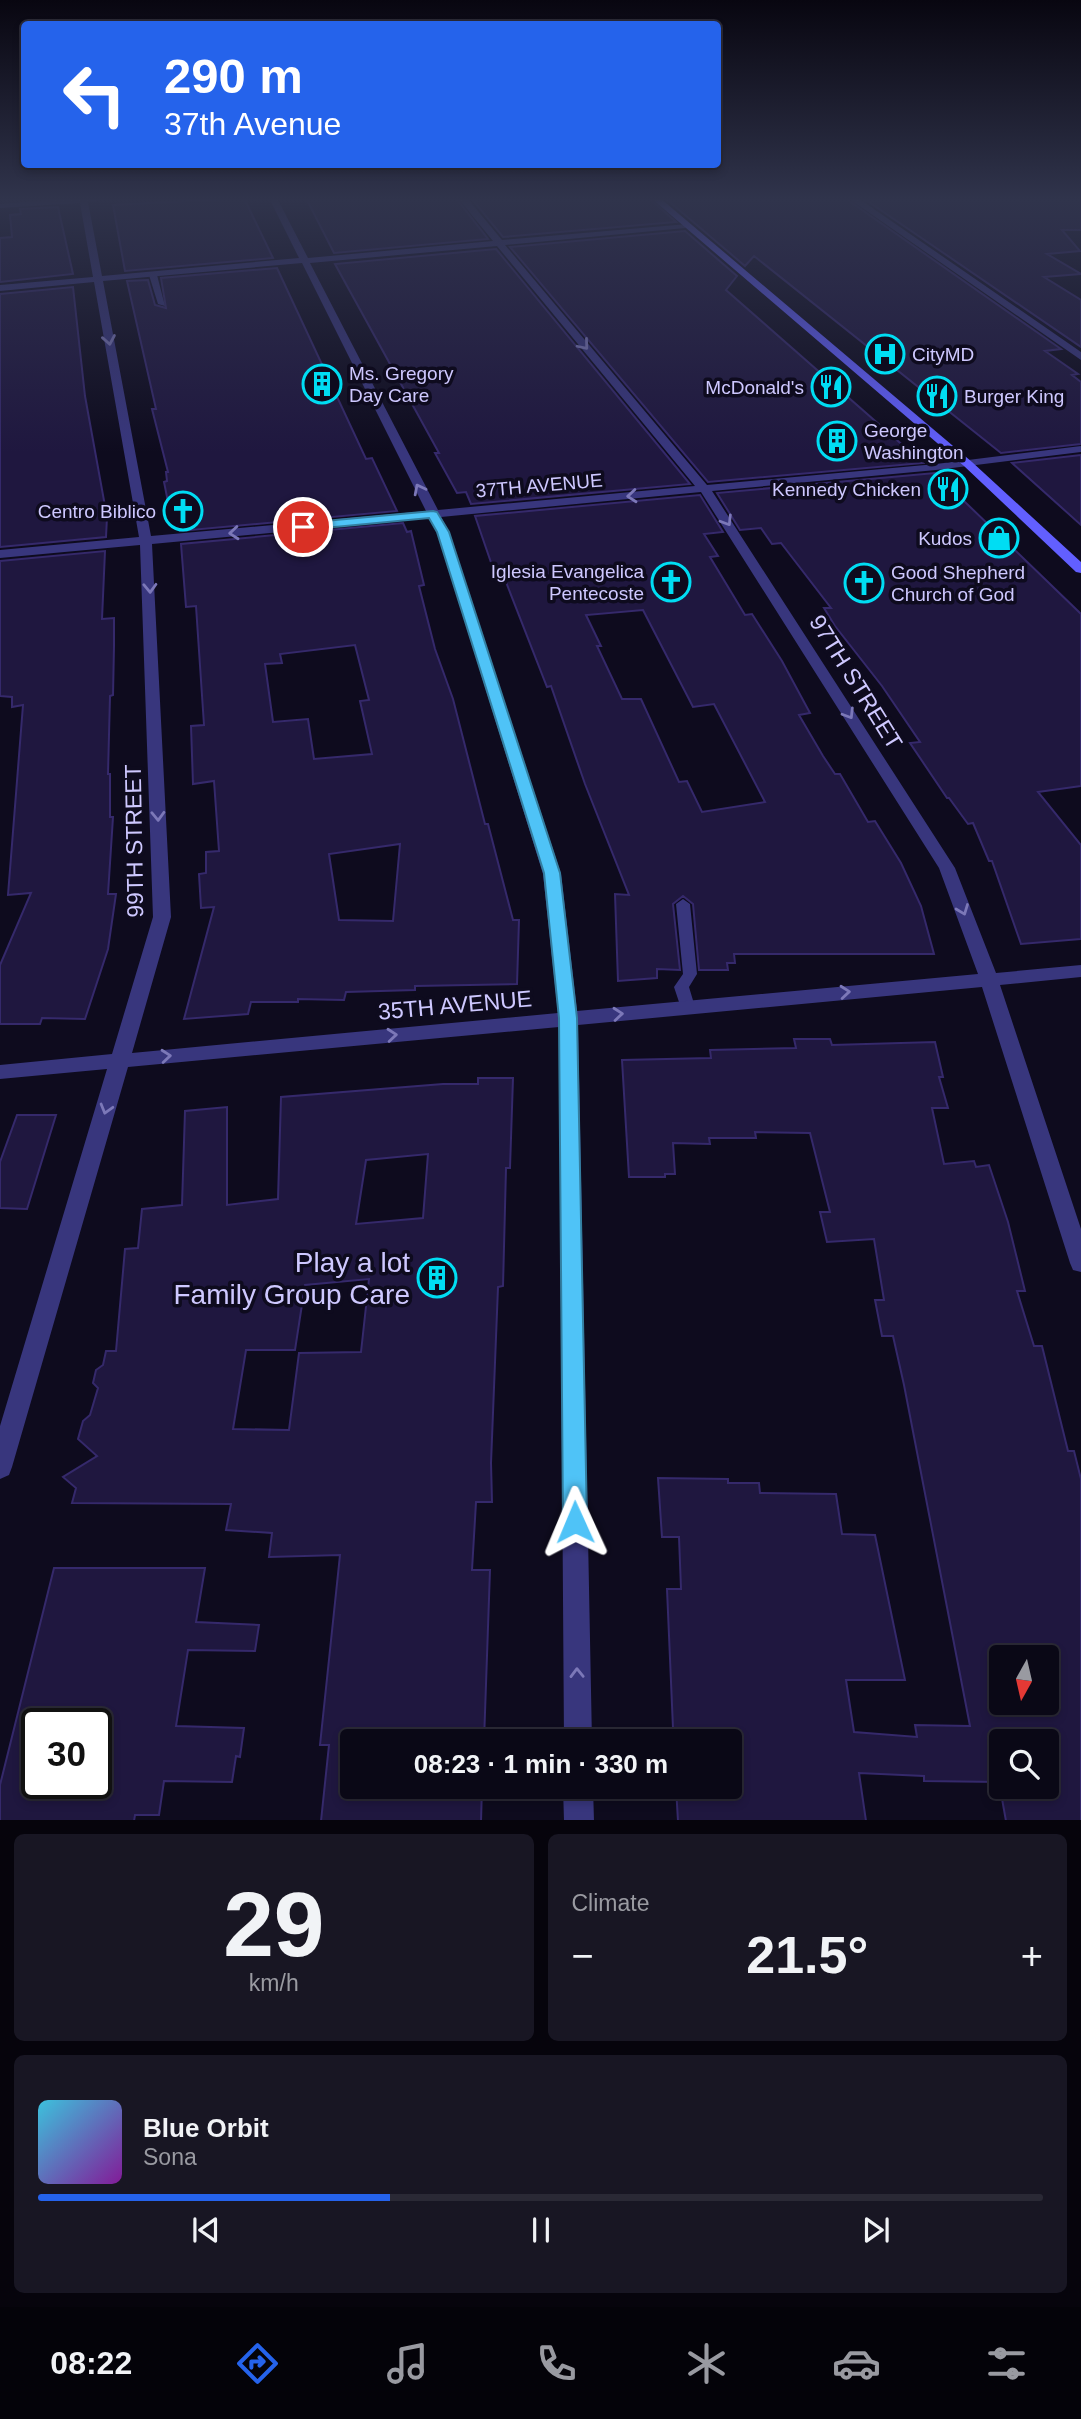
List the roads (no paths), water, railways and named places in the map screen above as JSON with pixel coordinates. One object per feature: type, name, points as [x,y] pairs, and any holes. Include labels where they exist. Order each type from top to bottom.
[{"type":"main road","points":[[753,283],[968,464],[1081,569]]},
{"type":"street","points":[[0,288],[55,283]]},
{"type":"street","name":"99TH STREET","points":[[0,1467],[162,917],[148,554],[99,283]]},
{"type":"street","points":[[315,283],[443,532],[552,873],[568,1018],[578,1729]]},
{"type":"street","name":"97TH STREET","points":[[532,283],[706,490],[947,868],[989,979],[1081,1263]]},
{"type":"street","points":[[974,283],[1081,357]]},
{"type":"street","name":"37TH AVENUE","points":[[0,555],[706,490],[968,464],[1081,449]]},
{"type":"street","name":"35TH AVENUE","points":[[0,1072],[1081,971]]},
{"type":"street","points":[[578,1799],[579,1820]]},
{"type":"lane","points":[[155,283],[162,304]]},
{"type":"lane","points":[[683,904],[690,974],[681,987],[687,1007]]},
{"type":"place","name":"CityMD","points":[[885,354]]},
{"type":"place","name":"Ms. Gregory Day Care","points":[[322,384]]},
{"type":"place","name":"McDonald's","points":[[831,387]]},
{"type":"place","name":"Burger King","points":[[937,396]]},
{"type":"place","name":"George Washington","points":[[837,441]]},
{"type":"place","name":"Kennedy Chicken","points":[[948,489]]},
{"type":"place","name":"Centro Biblico","points":[[183,511]]},
{"type":"place","name":"Kudos","points":[[999,538]]},
{"type":"place","name":"Iglesia Evangelica Pentecoste","points":[[671,582]]},
{"type":"place","name":"Good Shepherd Church of God","points":[[864,583]]},
{"type":"place","name":"Play a lot Family Group Care","points":[[437,1278]]}]
